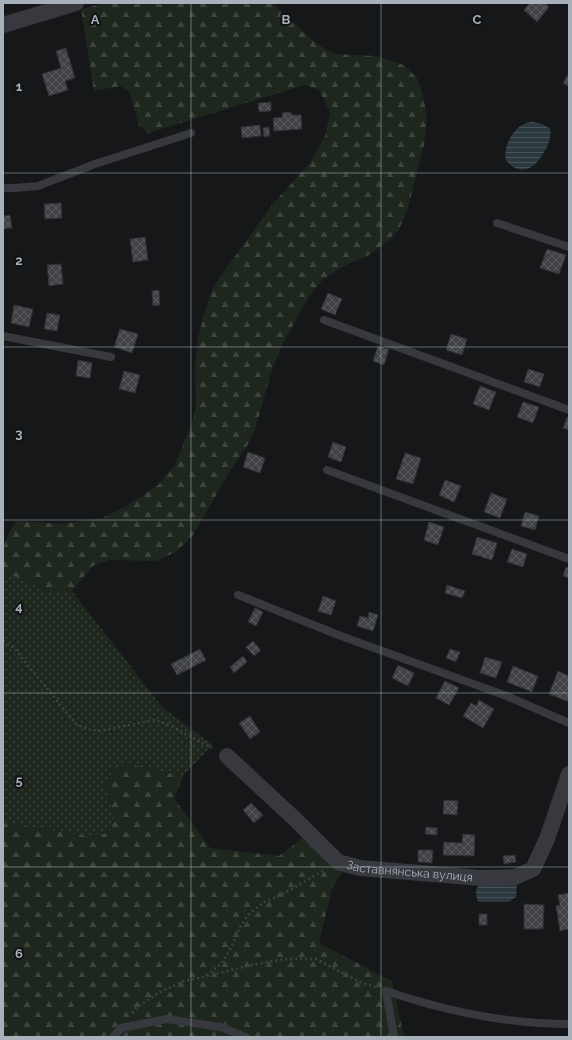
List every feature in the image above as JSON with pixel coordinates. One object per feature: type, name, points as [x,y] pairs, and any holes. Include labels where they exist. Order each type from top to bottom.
[{"type":"street","points":[[3,25],[76,3]]},
{"type":"street","name":"Заставнянська вулиця","points":[[227,756],[297,821],[338,862],[360,868],[405,873],[481,878],[515,877],[533,869],[547,840],[569,774]]},
{"type":"lane","points":[[3,188],[38,186],[94,164],[190,133]]},
{"type":"lane","points":[[497,223],[569,247]]},
{"type":"lane","points":[[324,320],[569,410]]},
{"type":"lane","points":[[3,336],[111,357]]},
{"type":"lane","points":[[327,470],[569,559]]},
{"type":"lane","points":[[238,595],[341,636],[504,695],[569,723]]},
{"type":"lane","points":[[394,1037],[386,991],[422,1003],[485,1017],[540,1024],[569,1024]]},
{"type":"lane","points":[[112,1037],[121,1028],[167,1020],[221,1027],[246,1037]]},
{"type":"path","points":[[3,641],[14,648],[76,724],[86,729],[100,731],[154,720],[167,724],[227,756]]},
{"type":"path","points":[[204,977],[222,963],[232,946],[240,927],[249,914],[264,902],[281,895],[338,862]]},
{"type":"path","points":[[121,1028],[137,1006],[160,992],[184,981],[285,959],[316,959],[362,983],[386,991]]},
{"type":"green space","points":[[106,3],[272,3],[318,45],[335,54],[376,56],[404,65],[417,78],[423,96],[427,117],[424,145],[407,212],[399,229],[387,242],[369,255],[346,265],[323,279],[309,297],[283,343],[272,369],[257,423],[249,443],[233,466],[193,535],[176,552],[156,561],[109,560],[93,566],[72,591],[49,592],[18,577],[3,575],[4,546],[8,535],[17,521],[62,524],[102,518],[124,507],[158,485],[175,465],[193,420],[196,406],[195,367],[198,338],[213,287],[272,205],[309,164],[325,136],[330,112],[319,90],[305,85],[148,133],[139,126],[130,93],[121,86],[94,91],[81,9]]},
{"type":"green space","points":[[3,575],[18,577],[49,592],[72,591],[163,708],[213,745],[183,776],[118,762],[105,787],[115,817],[109,833],[88,836],[3,823]]},
{"type":"green space","points":[[118,762],[183,776],[174,798],[210,848],[279,856],[313,830],[349,863],[333,885],[319,943],[392,981],[404,1037],[3,1037],[3,823],[88,836],[109,833],[115,817],[105,787]]},
{"type":"shaded area","points":[[530,122],[536,122],[550,129],[550,138],[544,152],[536,163],[524,170],[515,168],[506,160],[506,148],[514,132],[522,125]]},
{"type":"shaded area","points":[[514,883],[517,885],[516,897],[509,902],[479,902],[477,900],[476,891],[478,886]]},
{"type":"building","points":[[530,3],[545,3],[549,7],[537,22],[524,10]]},
{"type":"building","points":[[66,48],[75,78],[65,81],[68,90],[49,96],[42,74],[61,68],[56,51]]},
{"type":"building","points":[[569,73],[569,87],[563,83]]},
{"type":"building","points":[[271,102],[271,111],[259,112],[258,103]]},
{"type":"building","points":[[291,112],[291,115],[301,115],[302,129],[274,131],[273,118],[283,117],[282,113]]},
{"type":"building","points":[[260,125],[261,136],[242,138],[241,127]]},
{"type":"building","points":[[269,127],[270,136],[264,137],[263,128]]},
{"type":"building","points":[[61,203],[62,218],[45,219],[44,204]]},
{"type":"building","points":[[10,215],[12,228],[3,229],[3,216]]},
{"type":"building","points":[[145,237],[148,260],[133,262],[130,239]]},
{"type":"building","points":[[547,249],[566,255],[559,274],[540,268]]},
{"type":"building","points":[[61,264],[63,284],[49,286],[47,265]]},
{"type":"building","points":[[159,290],[160,305],[153,306],[152,291]]},
{"type":"building","points":[[328,293],[342,299],[335,315],[321,309]]},
{"type":"building","points":[[14,305],[33,309],[29,327],[11,323]]},
{"type":"building","points":[[47,313],[60,315],[57,331],[44,329]]},
{"type":"building","points":[[120,329],[138,334],[132,353],[114,347]]},
{"type":"building","points":[[451,334],[467,339],[462,355],[446,350]]},
{"type":"building","points":[[378,346],[389,349],[384,365],[373,361]]},
{"type":"building","points":[[78,360],[92,363],[90,378],[76,376]]},
{"type":"building","points":[[528,369],[544,374],[540,387],[524,382]]},
{"type":"building","points":[[124,371],[140,375],[135,393],[119,389]]},
{"type":"building","points":[[480,386],[496,392],[489,410],[473,404]]},
{"type":"building","points":[[523,402],[539,407],[533,423],[517,417]]},
{"type":"building","points":[[567,417],[569,418],[569,430],[563,428]]},
{"type":"building","points":[[333,442],[346,447],[341,462],[328,457]]},
{"type":"building","points":[[248,452],[265,458],[260,473],[243,467]]},
{"type":"building","points":[[405,453],[421,458],[413,484],[396,479]]},
{"type":"building","points":[[445,480],[461,486],[454,502],[439,495]]},
{"type":"building","points":[[491,493],[507,499],[500,518],[484,512]]},
{"type":"building","points":[[525,512],[539,516],[535,530],[521,526]]},
{"type":"building","points":[[429,522],[444,527],[438,545],[424,540]]},
{"type":"building","points":[[477,537],[497,543],[492,560],[472,554]]},
{"type":"building","points":[[512,549],[527,554],[523,567],[507,562]]},
{"type":"building","points":[[566,567],[569,568],[569,578],[563,576]]},
{"type":"building","points":[[447,585],[465,591],[462,598],[445,593]]},
{"type":"building","points":[[323,596],[336,601],[331,615],[318,611]]},
{"type":"building","points":[[255,608],[263,612],[256,626],[248,622]]},
{"type":"building","points":[[369,612],[378,615],[373,631],[357,626],[360,616],[368,618]]},
{"type":"building","points":[[253,641],[261,650],[254,656],[246,647]]},
{"type":"building","points":[[200,649],[206,660],[177,675],[171,664]]},
{"type":"building","points":[[450,649],[460,652],[456,662],[446,658]]},
{"type":"building","points":[[243,656],[247,662],[234,673],[230,667]]},
{"type":"building","points":[[485,657],[502,662],[496,678],[480,673]]},
{"type":"building","points":[[398,665],[414,673],[408,686],[392,678]]},
{"type":"building","points":[[513,666],[538,676],[532,692],[507,682]]},
{"type":"building","points":[[558,671],[569,676],[569,702],[549,694]]},
{"type":"building","points":[[445,681],[459,688],[449,705],[436,698]]},
{"type":"building","points":[[479,700],[494,709],[483,728],[463,716],[471,703],[476,706]]},
{"type":"building","points":[[250,716],[260,732],[250,739],[239,723]]},
{"type":"building","points":[[444,800],[458,801],[457,815],[443,814]]},
{"type":"building","points":[[251,803],[263,815],[254,823],[243,810]]},
{"type":"building","points":[[426,827],[437,828],[437,835],[425,834]]},
{"type":"building","points":[[463,834],[475,835],[474,856],[443,855],[444,842],[462,843]]},
{"type":"building","points":[[418,850],[433,850],[432,863],[418,862]]},
{"type":"building","points":[[515,855],[516,862],[504,864],[503,856]]},
{"type":"building","points":[[569,893],[569,929],[560,931],[556,906],[560,905],[558,895]]},
{"type":"building","points":[[524,904],[544,905],[543,929],[524,929]]},
{"type":"building","points":[[479,914],[487,914],[487,925],[479,925]]}]
